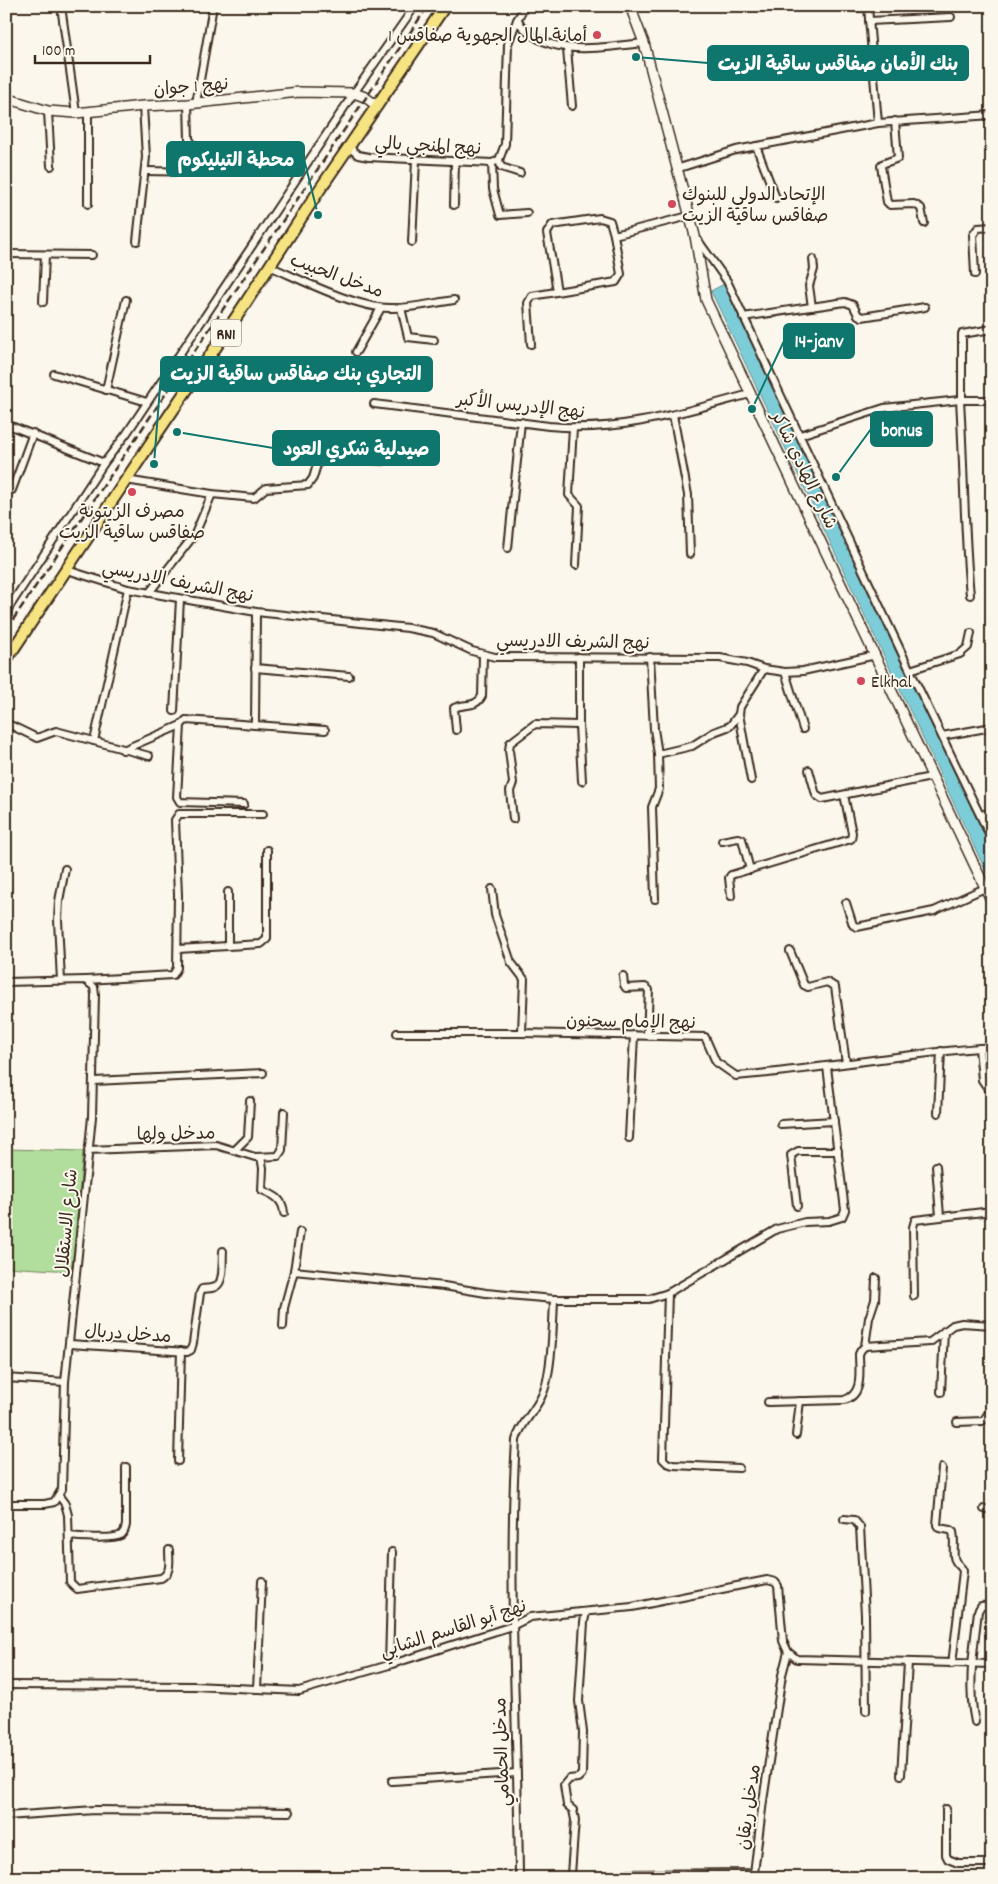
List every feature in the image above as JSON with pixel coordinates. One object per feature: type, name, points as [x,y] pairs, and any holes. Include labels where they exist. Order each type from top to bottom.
[{"type":"main road","name":"RN1","points":[[6,660],[445,6]]},
{"type":"main road","name":"شارع الهادي شاكر","points":[[630,6],[644,43],[695,236],[706,300],[992,902]]},
{"type":"main road","name":"نهج 1 جوان","points":[[6,98],[48,111],[76,113],[143,106],[192,104],[299,92],[354,93],[365,97],[377,106]]},
{"type":"street","points":[[61,6],[76,113]]},
{"type":"street","points":[[145,171],[202,172],[201,158],[189,139],[192,104],[213,6]]},
{"type":"street","points":[[6,612],[104,463],[415,6]]},
{"type":"street","points":[[852,6],[853,8],[868,8],[878,123]]},
{"type":"street","name":"نهج المنجي بالي","points":[[349,147],[358,155],[364,156],[492,163],[499,160],[505,144],[508,44],[522,7]]},
{"type":"street","points":[[869,20],[951,17]]},
{"type":"street","points":[[517,20],[522,28],[531,36],[567,49],[644,43]]},
{"type":"street","points":[[567,49],[572,106]]},
{"type":"street","points":[[137,241],[146,157],[143,106]]},
{"type":"street","points":[[48,111],[51,166]]},
{"type":"street","points":[[88,112],[88,204]]},
{"type":"street","points":[[676,169],[736,150],[878,123],[992,115]]},
{"type":"street","points":[[895,121],[898,158],[881,166],[887,202],[890,204],[917,204],[921,208],[924,223]]},
{"type":"street","points":[[756,146],[776,198]]},
{"type":"street","points":[[412,242],[416,160]]},
{"type":"street","points":[[499,160],[501,167],[520,173]]},
{"type":"street","points":[[454,205],[455,161]]},
{"type":"street","points":[[492,163],[493,189],[500,215],[527,213]]},
{"type":"street","points":[[614,235],[689,216]]},
{"type":"street","points":[[530,344],[528,303],[532,296],[616,282],[621,274],[610,221],[600,218],[552,225],[547,233],[557,291]]},
{"type":"street","points":[[976,274],[973,235],[978,228],[992,227]]},
{"type":"street","points":[[695,236],[727,281],[992,840]]},
{"type":"street","points":[[6,254],[92,255]]},
{"type":"street","points":[[43,302],[45,255]]},
{"type":"street","points":[[812,307],[809,282],[814,270],[813,259]]},
{"type":"street","name":"مدخل الحبيب","points":[[269,266],[324,290],[381,308],[401,308],[454,300]]},
{"type":"street","points":[[106,390],[126,300]]},
{"type":"street","points":[[744,317],[849,303],[853,305],[859,316],[864,317],[925,307]]},
{"type":"street","points":[[356,352],[381,308]]},
{"type":"street","points":[[401,308],[408,337],[434,340]]},
{"type":"street","points":[[970,595],[965,543],[965,477],[961,400],[962,334],[992,329]]},
{"type":"street","points":[[54,374],[147,402]]},
{"type":"street","name":"نهج الإدريس الأكبر","points":[[374,404],[573,428],[596,428],[644,422],[750,394]]},
{"type":"street","points":[[800,435],[884,408],[961,400],[992,400]]},
{"type":"street","points":[[673,415],[688,495],[690,554]]},
{"type":"street","points":[[508,548],[520,422]]},
{"type":"street","points":[[6,424],[33,433],[104,463]]},
{"type":"street","points":[[573,428],[569,496],[579,506],[576,565]]},
{"type":"street","points":[[12,490],[33,433]]},
{"type":"street","points":[[126,480],[212,494],[254,498],[266,488],[308,485],[313,478],[319,458],[323,456],[383,461]]},
{"type":"street","points":[[149,593],[195,534],[212,494]]},
{"type":"street","name":"نهج الشريف الادريسي","points":[[66,570],[128,589],[256,612],[408,628],[439,635],[472,651],[494,657],[720,658],[785,672],[876,655]]},
{"type":"street","points":[[94,741],[128,589]]},
{"type":"street","points":[[174,712],[180,599]]},
{"type":"street","points":[[255,725],[256,612]]},
{"type":"street","points":[[910,670],[960,654],[968,647],[971,634]]},
{"type":"street","points":[[456,730],[454,708],[456,706],[473,705],[481,698],[483,655]]},
{"type":"street","points":[[579,656],[579,725],[582,781]]},
{"type":"street","points":[[650,657],[659,789],[652,807],[655,899]]},
{"type":"street","points":[[255,668],[349,676]]},
{"type":"street","points":[[751,780],[739,714],[746,695],[764,669]]},
{"type":"street","points":[[785,672],[802,729]]},
{"type":"street","points":[[658,754],[692,746],[714,732],[730,726],[739,714]]},
{"type":"street","points":[[123,750],[181,725],[186,720],[324,730]]},
{"type":"street","points":[[6,723],[36,738],[56,731],[150,756]]},
{"type":"street","points":[[513,819],[510,791],[513,783],[509,750],[510,743],[535,724],[579,725]]},
{"type":"street","points":[[181,725],[177,797],[180,802],[244,804]]},
{"type":"street","points":[[942,736],[992,728]]},
{"type":"street","points":[[809,770],[818,798],[825,799],[932,777]]},
{"type":"street","points":[[731,896],[729,877],[851,839],[852,833],[844,795]]},
{"type":"street","points":[[981,815],[992,812]]},
{"type":"street","points":[[6,982],[173,975],[177,968],[178,949],[175,820],[179,814],[263,814]]},
{"type":"street","points":[[722,841],[742,839],[750,870]]},
{"type":"street","points":[[178,949],[261,944],[267,939],[267,850]]},
{"type":"street","points":[[61,981],[58,920],[59,901],[66,869]]},
{"type":"street","points":[[846,903],[853,925],[857,927],[934,911],[985,888]]},
{"type":"street","points":[[492,889],[495,914],[511,962],[524,979],[522,1033]]},
{"type":"street","points":[[228,892],[228,946]]},
{"type":"street","points":[[790,951],[804,986],[808,987],[827,982],[835,987],[846,1063]]},
{"type":"street","points":[[623,976],[626,988],[645,987],[649,990],[647,1035]]},
{"type":"street","name":"شارع الاستقلال","points":[[59,1496],[62,1489],[65,1382],[94,1081],[95,995],[94,987],[85,980]]},
{"type":"street","name":"نهج الإمام سحنون","points":[[397,1033],[647,1035],[705,1038],[716,1062],[736,1076],[827,1067],[941,1050],[992,1047]]},
{"type":"street","points":[[629,1138],[634,1035]]},
{"type":"street","points":[[979,1048],[982,1080],[989,1090],[992,1090]]},
{"type":"street","points":[[938,1113],[941,1050]]},
{"type":"street","points":[[294,1271],[554,1299],[649,1299],[668,1293],[777,1229],[805,1222],[829,1221],[842,1217],[845,1210],[827,1067]]},
{"type":"street","points":[[94,1081],[263,1073]]},
{"type":"street","points":[[235,1150],[248,1137],[250,1101]]},
{"type":"street","points":[[284,1112],[282,1150],[278,1156],[262,1157],[264,1168],[262,1190],[274,1194],[284,1213]]},
{"type":"street","points":[[781,1124],[834,1121]]},
{"type":"street","name":"مدخل ولها","points":[[88,1150],[216,1145],[255,1157],[262,1157]]},
{"type":"street","points":[[796,1206],[791,1155],[798,1151],[838,1151]]},
{"type":"street","points":[[936,1166],[940,1216]]},
{"type":"street","points":[[914,1296],[913,1224],[915,1220],[992,1211]]},
{"type":"street","points":[[283,1326],[284,1308],[294,1271],[300,1232]]},
{"type":"street","name":"مدخل دربال","points":[[70,1344],[187,1352],[193,1347],[200,1293],[202,1289],[214,1288],[218,1285],[221,1278],[223,1251]]},
{"type":"street","points":[[865,1346],[870,1318],[876,1300],[876,1278]]},
{"type":"street","points":[[668,1293],[663,1459],[673,1465],[738,1468]]},
{"type":"street","name":"مدخل الحمامي","points":[[519,1878],[512,1626],[516,1440],[519,1429],[544,1392],[548,1373],[554,1299]]},
{"type":"street","points":[[768,1402],[844,1400],[852,1398],[858,1386],[860,1350],[865,1346],[930,1342],[953,1324],[992,1325]]},
{"type":"street","points":[[940,1392],[944,1331]]},
{"type":"street","points":[[178,1461],[181,1351]]},
{"type":"street","points":[[6,1378],[65,1382]]},
{"type":"street","points":[[796,1434],[800,1401]]},
{"type":"street","points":[[957,1422],[983,1421],[992,1408]]},
{"type":"street","points":[[69,1536],[111,1537],[120,1536],[124,1532],[126,1525],[126,1467]]},
{"type":"street","points":[[942,1468],[937,1525],[941,1529],[954,1532],[954,1558],[963,1571],[952,1664]]},
{"type":"street","points":[[6,1504],[45,1504],[54,1502],[59,1496],[67,1509],[70,1582],[77,1589],[161,1578],[167,1575],[170,1570],[169,1550]]},
{"type":"street","points":[[844,1519],[854,1520],[860,1527],[865,1615],[866,1711]]},
{"type":"street","points":[[389,1665],[392,1552]]},
{"type":"street","name":"نهج أبو القاسم الشابي","points":[[6,1685],[194,1686],[299,1691],[512,1626],[530,1617],[632,1607],[767,1580],[774,1582],[778,1586],[783,1641],[788,1652]]},
{"type":"street","points":[[257,1688],[262,1581]]},
{"type":"street","points":[[975,1722],[972,1710],[972,1664],[978,1611],[981,1606],[992,1605]]},
{"type":"street","points":[[571,1874],[575,1820],[573,1810],[567,1805],[564,1785],[569,1779],[578,1778],[582,1774],[583,1732],[579,1701],[586,1612]]},
{"type":"street","points":[[788,1652],[797,1659],[805,1660],[992,1664]]},
{"type":"street","name":"مدخل ريقان","points":[[628,1874],[754,1875],[782,1676],[788,1652]]},
{"type":"street","points":[[901,1775],[908,1663]]},
{"type":"street","points":[[392,1781],[516,1774]]},
{"type":"street","points":[[946,1809],[946,1855],[948,1860],[958,1862],[992,1862]]},
{"type":"street","points":[[6,1816],[95,1810],[289,1812]]},
{"type":"green space","points":[[6,1149],[83,1151],[71,1271],[6,1267]]},
{"type":"water","points":[[724,284],[992,849],[992,884],[711,291]]},
{"type":"railway","points":[[6,630],[428,6]]},
{"type":"place","name":"أمانة المال الجهوية صفاقس 1","points":[[597,35]]},
{"type":"place","name":"بنك الأمان صفاقس ساقية الزيت","points":[[636,57]]},
{"type":"place","name":"الإتحاد الدولي للبنوك صفاقس ساقية الزيت","points":[[672,204]]},
{"type":"place","name":"محطة التيليكوم","points":[[318,215]]},
{"type":"place","name":"14-janv","points":[[752,409]]},
{"type":"place","name":"صيدلية شكري العود","points":[[177,432]]},
{"type":"place","name":"التجاري بنك صفاقس ساقية الزيت","points":[[154,464]]},
{"type":"place","name":"bonus","points":[[836,477]]},
{"type":"place","name":"مصرف الزيتونة صفاقس ساقية الزيت","points":[[132,492]]},
{"type":"place","name":"Elkhal","points":[[861,681]]}]
